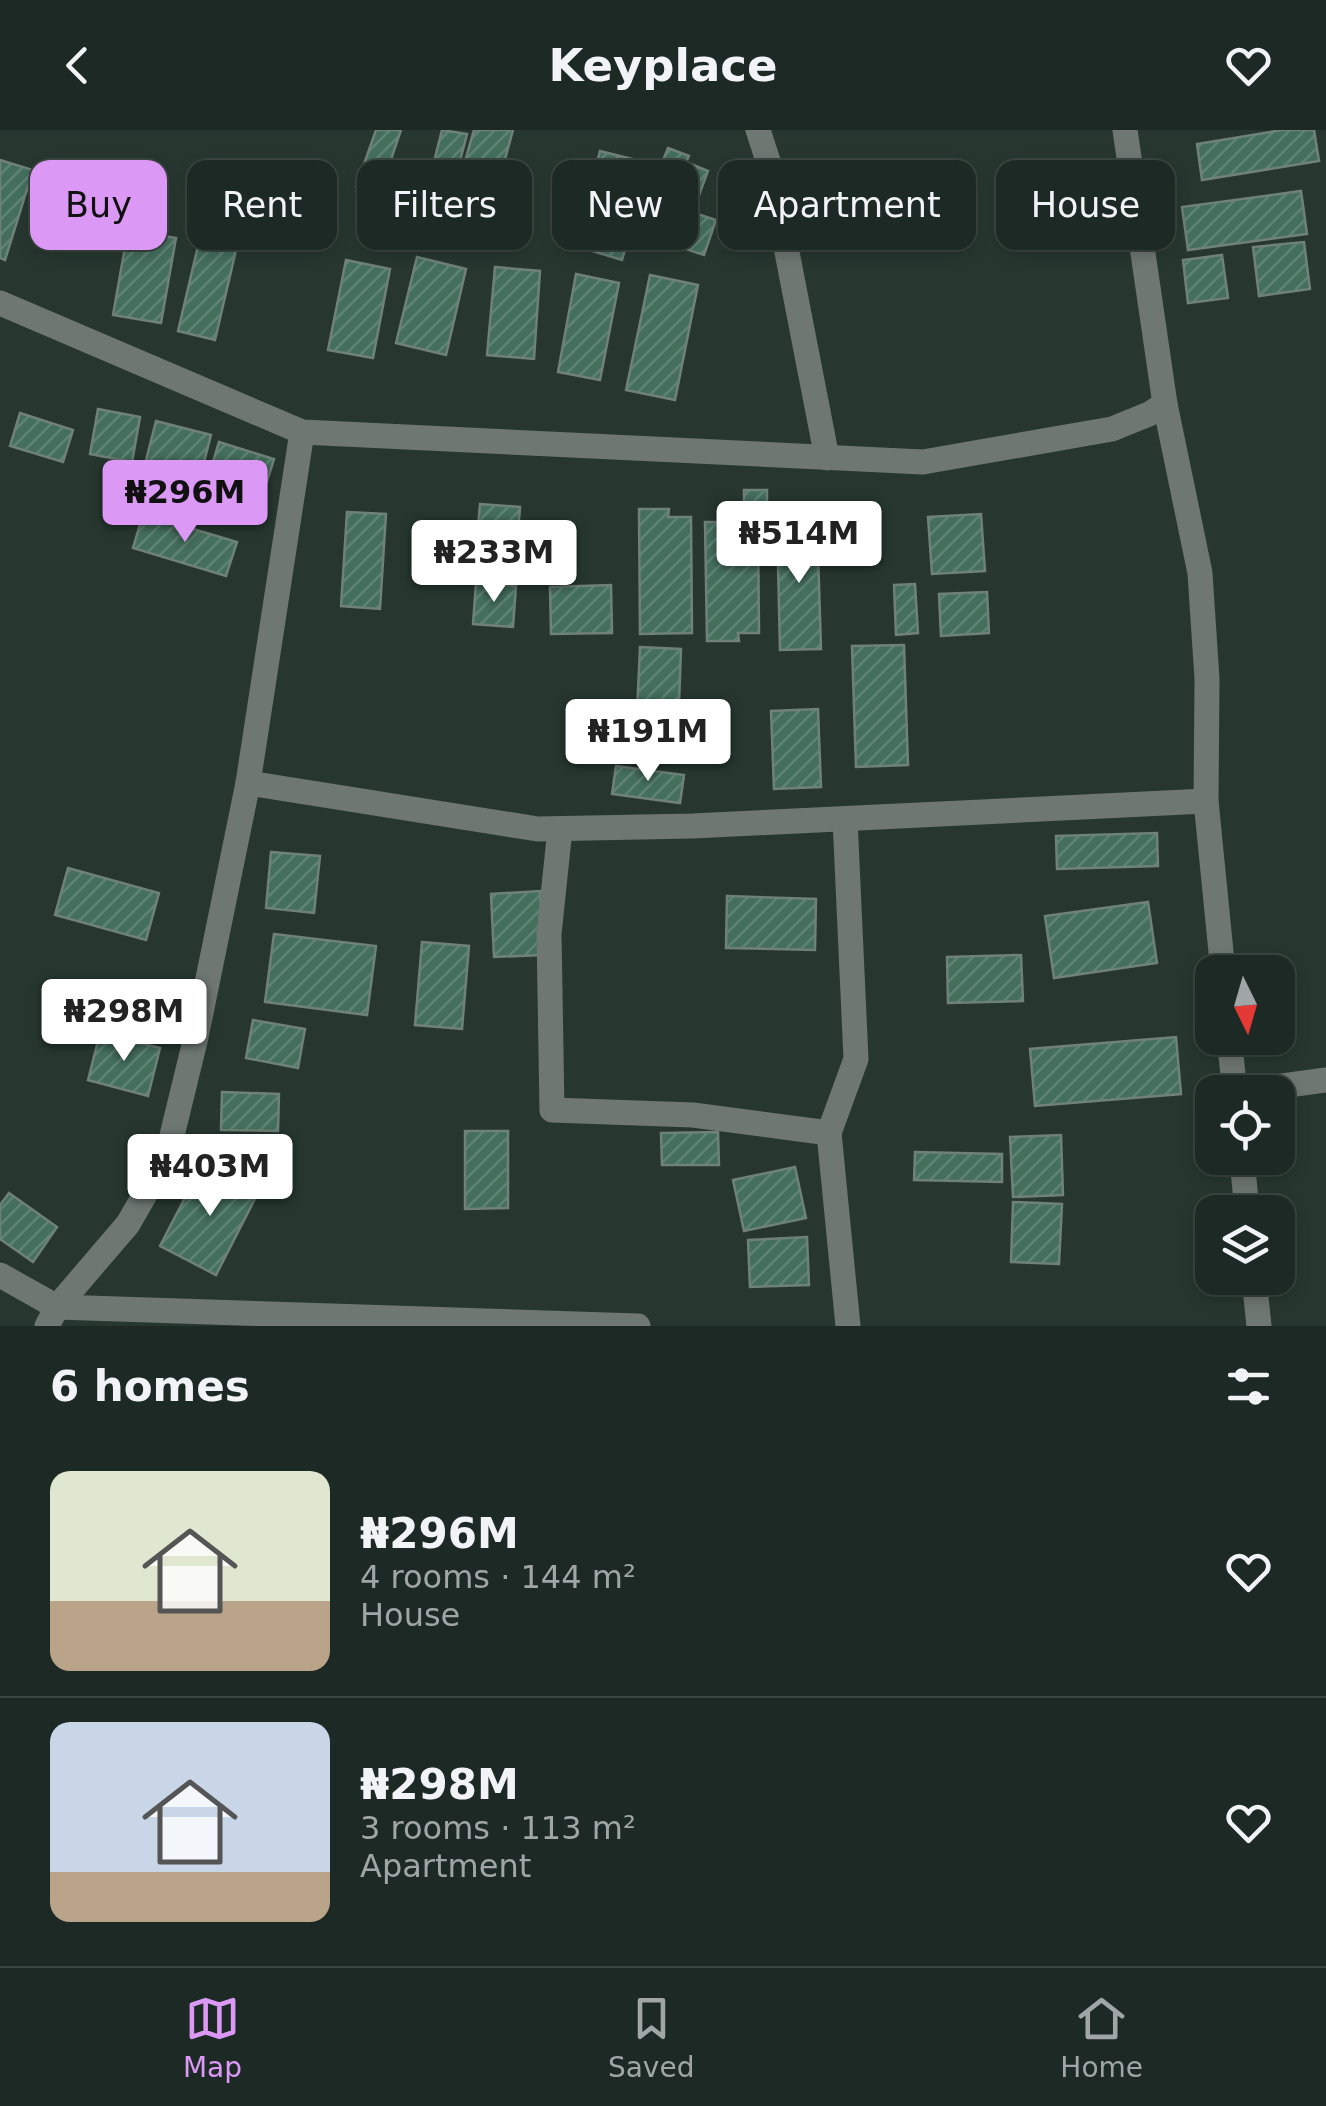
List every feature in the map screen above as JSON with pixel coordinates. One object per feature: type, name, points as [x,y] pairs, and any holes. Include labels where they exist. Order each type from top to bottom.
[{"type":"street","points":[[758,130],[771,170],[827,458]]},
{"type":"street","points":[[1125,130],[1164,404],[1200,573],[1207,679],[1206,801],[1221,955]]},
{"type":"street","points":[[0,302],[302,432],[923,462],[1112,429],[1164,404]]},
{"type":"street","points":[[52,1316],[128,1224],[168,1156],[248,783],[302,432]]},
{"type":"street","points":[[248,783],[538,829],[693,826],[1206,801]]},
{"type":"street","points":[[845,819],[856,1059],[829,1133],[848,1326]]},
{"type":"street","points":[[560,828],[549,934],[552,1110],[693,1115],[829,1133]]},
{"type":"street","points":[[1295,1084],[1326,1080]]},
{"type":"street","points":[[0,1275],[52,1316],[638,1326]]},
{"type":"street","points":[[1256,1295],[1259,1326]]},
{"type":"building","points":[[376,130],[401,130],[391,160],[365,160]]},
{"type":"building","points":[[442,130],[467,134],[460,160],[434,160]]},
{"type":"building","points":[[474,130],[513,130],[505,160],[465,160]]},
{"type":"building","points":[[1282,130],[1314,130],[1319,161],[1202,180],[1197,144]]},
{"type":"building","points":[[668,148],[689,156],[687,160],[663,160]]},
{"type":"building","points":[[600,151],[636,160],[598,160]]},
{"type":"building","points":[[0,160],[30,169],[30,180],[5,260],[0,258]]},
{"type":"building","points":[[698,167],[708,171],[698,198]]},
{"type":"building","points":[[1301,191],[1307,234],[1188,250],[1182,207]]},
{"type":"building","points":[[698,214],[716,220],[704,255],[689,250],[698,250]]},
{"type":"building","points":[[167,236],[176,238],[161,323],[113,315],[124,250],[167,250]]},
{"type":"building","points":[[1304,242],[1310,289],[1259,296],[1253,247]]},
{"type":"building","points":[[197,250],[236,250],[215,340],[178,331]]},
{"type":"building","points":[[589,250],[625,250],[622,260]]},
{"type":"building","points":[[1222,255],[1228,298],[1188,303],[1183,260]]},
{"type":"building","points":[[417,257],[466,269],[446,355],[396,343]]},
{"type":"building","points":[[346,260],[390,269],[373,358],[328,350]]},
{"type":"building","points":[[495,267],[540,271],[534,359],[487,355]]},
{"type":"building","points":[[576,274],[619,283],[600,380],[558,372]]},
{"type":"building","points":[[650,275],[698,285],[675,400],[626,390]]},
{"type":"building","points":[[98,409],[140,417],[132,462],[90,454]]},
{"type":"building","points":[[20,413],[73,430],[63,462],[10,446]]},
{"type":"building","points":[[156,421],[211,435],[195,497],[140,484]]},
{"type":"building","points":[[219,442],[274,459],[256,517],[201,501]]},
{"type":"building","points":[[744,490],[767,490],[767,511],[744,510]]},
{"type":"building","points":[[480,504],[520,507],[515,574],[474,571]]},
{"type":"building","points":[[639,509],[669,509],[668,517],[691,517],[692,633],[640,634]]},
{"type":"building","points":[[347,512],[386,514],[380,609],[341,606]]},
{"type":"building","points":[[143,514],[237,542],[226,576],[133,548]]},
{"type":"building","points":[[981,514],[985,571],[932,574],[928,517]]},
{"type":"building","points":[[817,521],[821,649],[780,650],[777,522]]},
{"type":"building","points":[[705,522],[758,522],[759,633],[738,633],[739,641],[707,641]]},
{"type":"building","points":[[476,583],[516,586],[513,627],[473,624]]},
{"type":"building","points":[[915,584],[918,633],[896,635],[894,585]]},
{"type":"building","points":[[611,585],[612,633],[551,634],[550,587]]},
{"type":"building","points":[[987,592],[989,633],[941,636],[939,594]]},
{"type":"building","points":[[904,645],[908,765],[856,767],[852,646]]},
{"type":"building","points":[[640,647],[681,649],[677,758],[635,756]]},
{"type":"building","points":[[818,709],[821,787],[774,789],[771,711]]},
{"type":"building","points":[[616,766],[684,775],[680,803],[612,794]]},
{"type":"building","points":[[1157,833],[1158,866],[1057,869],[1056,836]]},
{"type":"building","points":[[271,852],[320,856],[314,913],[266,908]]},
{"type":"building","points":[[68,868],[159,893],[146,940],[55,915]]},
{"type":"building","points":[[540,891],[543,955],[494,957],[491,894]]},
{"type":"building","points":[[727,896],[816,899],[815,950],[726,948]]},
{"type":"building","points":[[1148,902],[1157,963],[1054,978],[1045,916]]},
{"type":"building","points":[[274,934],[376,946],[367,1015],[265,1002]]},
{"type":"building","points":[[422,942],[469,946],[462,1029],[415,1025]]},
{"type":"building","points":[[1021,955],[1023,1001],[948,1003],[947,957]]},
{"type":"building","points":[[253,1020],[305,1029],[298,1068],[246,1058]]},
{"type":"building","points":[[100,1033],[160,1048],[148,1096],[88,1080]]},
{"type":"building","points":[[1176,1037],[1181,1094],[1035,1106],[1030,1049]]},
{"type":"building","points":[[222,1092],[279,1094],[278,1131],[221,1130]]},
{"type":"building","points":[[465,1131],[508,1131],[508,1208],[465,1209]]},
{"type":"building","points":[[718,1132],[719,1165],[662,1165],[661,1133]]},
{"type":"building","points":[[1061,1135],[1063,1195],[1013,1197],[1010,1137]]},
{"type":"building","points":[[915,1152],[1002,1154],[1002,1182],[914,1180]]},
{"type":"building","points":[[203,1163],[259,1191],[216,1275],[160,1246]]},
{"type":"building","points":[[795,1167],[806,1218],[744,1231],[733,1180]]},
{"type":"building","points":[[9,1193],[57,1227],[33,1262],[0,1239],[0,1205]]},
{"type":"building","points":[[1013,1202],[1062,1204],[1059,1264],[1011,1262]]},
{"type":"building","points":[[807,1237],[809,1285],[750,1287],[748,1240]]}]
